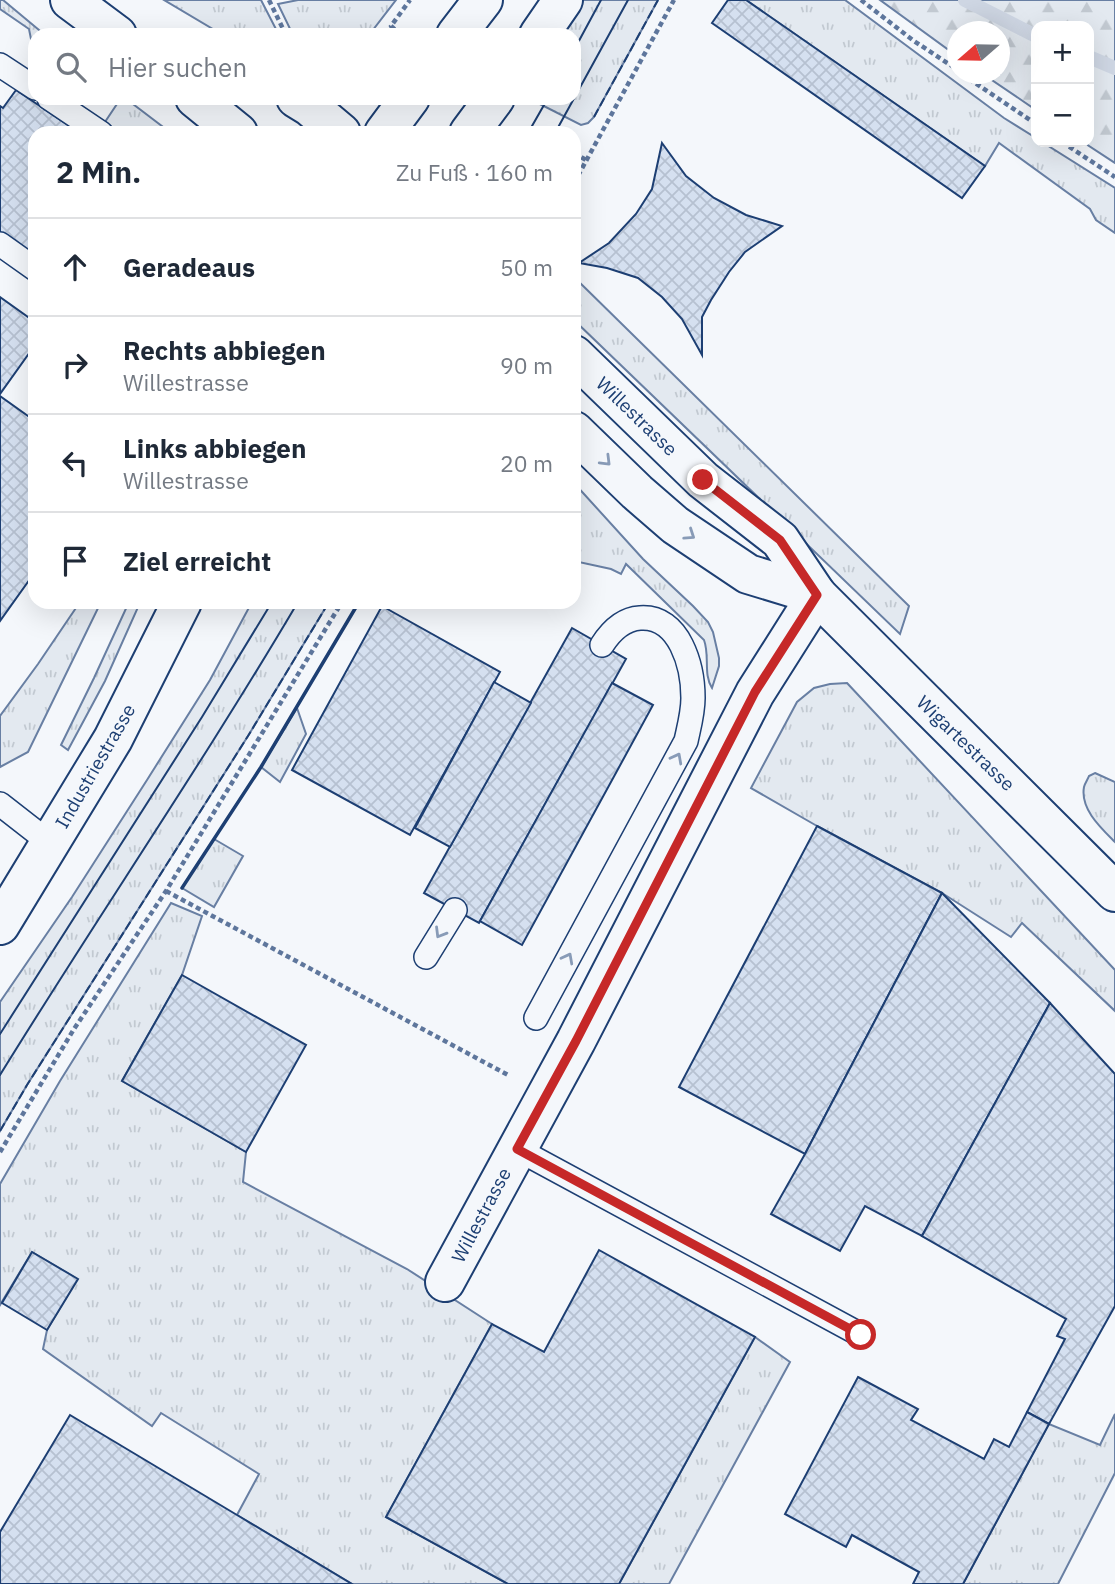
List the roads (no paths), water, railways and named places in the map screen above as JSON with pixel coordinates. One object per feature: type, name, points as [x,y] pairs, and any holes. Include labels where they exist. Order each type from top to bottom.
[{"type":"street","points":[[70,0],[108,28]]},
{"type":"street","points":[[461,28],[483,0]]},
{"type":"street","points":[[544,28],[564,0]]},
{"type":"street","points":[[204,105],[229,126]]},
{"type":"street","points":[[307,105],[333,126]]},
{"type":"street","points":[[389,126],[405,105]]},
{"type":"street","points":[[474,126],[490,105]]},
{"type":"street","name":"Willestrasse","points":[[445,1282],[588,1017],[755,692],[817,595],[780,540],[703,480],[581,362]]},
{"type":"street","points":[[581,437],[636,492],[675,525],[748,574],[817,595]]},
{"type":"street","name":"Wigartestrasse","points":[[817,595],[1115,892]]},
{"type":"street","name":"Industriestrasse","points":[[0,925],[113,739],[178,609]]},
{"type":"lane","points":[[0,65],[28,83]]},
{"type":"lane","points":[[60,105],[91,126]]},
{"type":"lane","points":[[0,244],[28,264]]},
{"type":"lane","points":[[536,1018],[686,741],[692,718],[693,696],[689,671],[682,643],[670,629],[660,621],[647,617],[635,618],[621,624],[609,634],[602,645]]},
{"type":"lane","points":[[0,804],[50,844]]},
{"type":"lane","points":[[426,957],[454,910]]},
{"type":"lane","points":[[517,1149],[861,1335]]},
{"type":"waterway","points":[[965,0],[1031,33]]},
{"type":"waterway","points":[[1094,59],[1115,68]]},
{"type":"tram line","points":[[581,37],[601,0]]},
{"type":"tram line","points":[[581,86],[628,0]]},
{"type":"tram line","points":[[532,126],[544,105]]},
{"type":"tram line","points":[[559,126],[570,105]]},
{"type":"tram line","points":[[0,1034],[268,609]]},
{"type":"tram line","points":[[0,1075],[294,609]]}]
